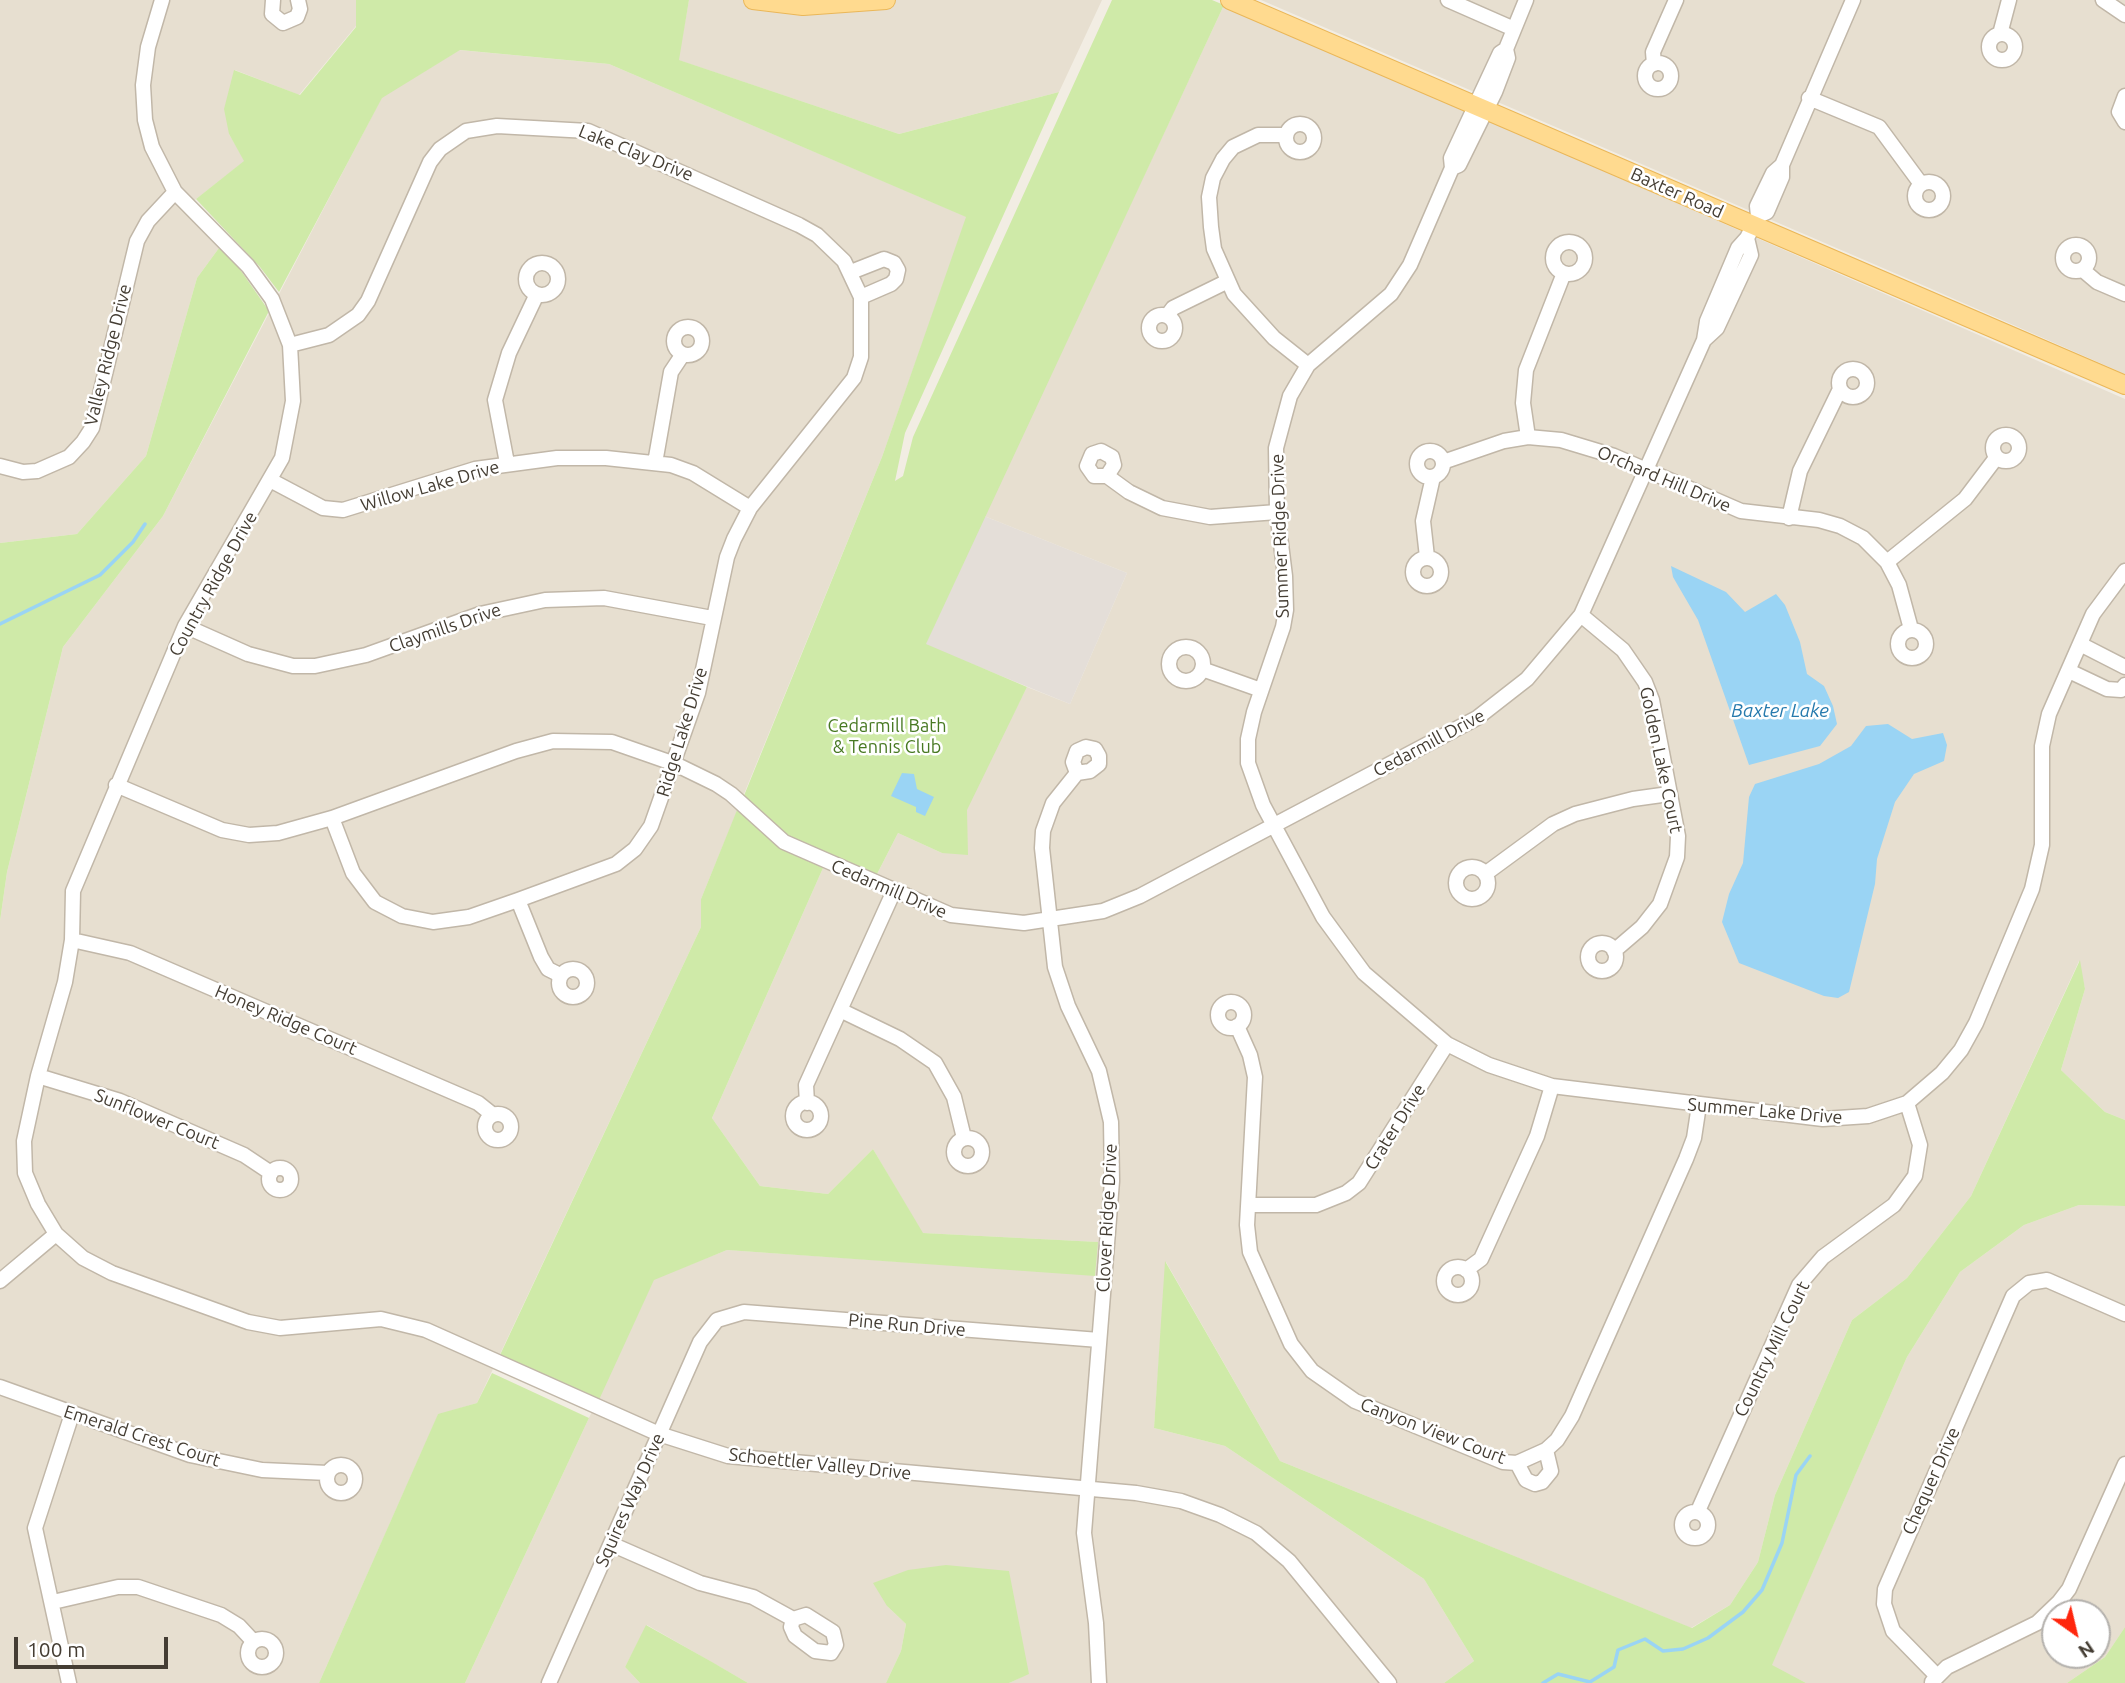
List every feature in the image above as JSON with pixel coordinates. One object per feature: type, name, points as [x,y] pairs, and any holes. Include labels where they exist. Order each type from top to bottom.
[{"type":"main road","points":[[752,0],[803,6],[886,0]]},
{"type":"main road","name":"Baxter Road","points":[[1230,0],[1482,106],[1753,227],[2125,385]]},
{"type":"street","name":"Country Ridge Drive","points":[[56,1234],[38,1204],[25,1173],[24,1141],[38,1076],[65,982],[72,940],[73,891],[186,626],[272,481],[282,458],[293,401],[290,345],[283,323],[262,284],[175,192],[152,146],[145,120],[143,85],[148,47],[162,0]]},
{"type":"street","points":[[273,0],[272,13],[283,23],[297,18],[300,9],[298,0]]},
{"type":"street","points":[[1448,0],[1514,29]]},
{"type":"street","name":"Summer Ridge Drive","points":[[1274,825],[1253,784],[1248,763],[1248,739],[1286,610],[1285,576],[1277,512],[1276,448],[1290,396],[1308,365],[1391,294],[1410,265],[1452,168],[1451,158],[1482,106],[1500,53],[1506,49],[1526,0]]},
{"type":"street","points":[[1654,64],[1653,52],[1676,0]]},
{"type":"street","name":"Cedarmill Drive","points":[[116,785],[222,830],[249,835],[278,833],[332,818],[516,751],[553,741],[612,742],[675,764],[731,794],[784,842],[928,908],[972,920],[1024,923],[1103,911],[1140,896],[1477,718],[1505,699],[1527,679],[1581,615],[1704,341],[1707,321],[1738,248],[1753,227],[1757,206],[1773,173],[1782,165],[1853,0]]},
{"type":"street","points":[[2000,34],[2009,0]]},
{"type":"street","points":[[2103,0],[2125,15]]},
{"type":"street","points":[[2125,96],[2119,112],[2125,122]]},
{"type":"street","points":[[1809,98],[1879,127],[1921,184]]},
{"type":"street","name":"Lake Clay Drive","points":[[290,345],[329,335],[358,314],[368,301],[430,162],[452,139],[466,131],[480,128],[576,128],[588,131],[799,225],[832,248],[853,277]]},
{"type":"street","points":[[1286,135],[1258,135],[1233,148],[1213,178],[1209,197],[1211,227],[1214,249],[1226,282],[1254,319],[1308,365]]},
{"type":"street","name":"Valley Ridge Drive","points":[[2,468],[23,472],[53,466],[69,457],[88,435],[137,241],[148,221],[175,192]]},
{"type":"street","points":[[853,277],[888,259],[898,270],[896,279],[891,284],[861,297]]},
{"type":"street","points":[[2084,271],[2096,282],[2125,294]]},
{"type":"street","points":[[1528,437],[1523,403],[1526,370],[1564,273]]},
{"type":"street","name":"Ridge Lake Drive","points":[[332,818],[359,885],[387,910],[416,919],[450,921],[518,900],[616,864],[635,849],[650,826],[675,764],[698,693],[727,557],[750,509],[854,378],[861,357],[861,297],[853,277]]},
{"type":"street","points":[[1167,316],[1173,308],[1226,282]]},
{"type":"street","points":[[507,463],[495,400],[505,363],[537,294]]},
{"type":"street","points":[[655,463],[671,372],[683,354]]},
{"type":"street","points":[[1788,517],[1800,471],[1840,389]]},
{"type":"street","name":"Orchard Hill Drive","points":[[1433,477],[1420,473],[1417,464],[1419,456],[1427,451],[1435,451],[1443,462],[1487,446],[1528,437],[1583,444],[1741,511],[1819,520],[1852,532],[1887,562],[1899,585],[1910,629]]},
{"type":"street","name":"Willow Lake Drive","points":[[272,481],[323,508],[343,510],[444,478],[507,463],[557,458],[655,463],[693,473],[750,509]]},
{"type":"street","points":[[1887,562],[1965,499],[1996,458]]},
{"type":"street","points":[[1427,557],[1423,521],[1433,477],[1440,472],[1443,462]]},
{"type":"street","points":[[1107,476],[1146,502],[1185,514],[1210,517],[1277,512]]},
{"type":"street","name":"Summer Lake Drive","points":[[1274,825],[1344,949],[1388,996],[1447,1044],[1489,1065],[1552,1086],[1843,1120],[1868,1116],[1907,1103],[1942,1073],[1966,1041],[2032,889],[2042,845],[2042,747],[2049,714],[2093,614],[2125,571]]},
{"type":"street","name":"Claymills Drive","points":[[186,626],[261,658],[293,666],[315,666],[366,655],[480,614],[545,600],[604,598],[712,618]]},
{"type":"street","name":"Golden Lake Court","points":[[1581,615],[1613,641],[1640,671],[1652,700],[1678,836],[1673,872],[1652,915],[1614,951]]},
{"type":"street","points":[[2080,644],[2125,667]]},
{"type":"street","points":[[1202,669],[1261,690]]},
{"type":"street","points":[[2069,671],[2107,689],[2121,690],[2125,685]]},
{"type":"street","name":"Clover Ridge Drive","points":[[1077,773],[1053,803],[1043,831],[1048,921],[1060,985],[1099,1071],[1111,1122],[1112,1181],[1084,1532],[1096,1623],[1099,1683]]},
{"type":"street","points":[[1485,874],[1553,824],[1575,814],[1633,799],[1669,794]]},
{"type":"street","points":[[807,1102],[806,1085],[893,893]]},
{"type":"street","points":[[518,900],[548,970],[560,975]]},
{"type":"street","name":"Honey Ridge Court","points":[[72,940],[130,953],[478,1103],[494,1115]]},
{"type":"street","points":[[840,1010],[900,1039],[935,1063],[954,1097],[964,1138]]},
{"type":"street","name":"Canyon View Court","points":[[1237,1026],[1250,1055],[1255,1077],[1249,1205],[1250,1252],[1280,1325],[1312,1371],[1355,1401],[1483,1455],[1517,1463],[1546,1450],[1557,1440],[1572,1416],[1686,1159],[1694,1138],[1699,1105]]},
{"type":"street","name":"Crater Drive","points":[[1249,1205],[1316,1205],[1338,1197],[1359,1183],[1447,1044]]},
{"type":"street","name":"Sunflower Court","points":[[38,1076],[120,1101],[244,1155],[271,1173]]},
{"type":"street","points":[[1466,1270],[1481,1259],[1537,1136],[1552,1086]]},
{"type":"street","name":"Country Mill Court","points":[[1698,1511],[1799,1285],[1823,1257],[1894,1205],[1915,1175],[1920,1145],[1907,1103]]},
{"type":"street","points":[[0,1281],[56,1234]]},
{"type":"street","name":"Schoettler Valley Drive","points":[[56,1234],[83,1258],[112,1273],[248,1322],[280,1328],[381,1319],[426,1330],[659,1434],[716,1453],[762,1462],[1087,1488],[1181,1501],[1220,1515],[1256,1533],[1289,1560],[1389,1683]]},
{"type":"street","name":"Chequer Drive","points":[[1934,1679],[1893,1631],[1884,1604],[1885,1589],[2013,1296],[2029,1283],[2047,1280],[2057,1282],[2125,1314]]},
{"type":"street","name":"Pine Run Drive","points":[[717,1320],[744,1312],[1099,1340]]},
{"type":"street","name":"Squires Way Drive","points":[[549,1683],[700,1342],[717,1320]]},
{"type":"street","name":"Emerald Crest Court","points":[[0,1387],[218,1463],[262,1470],[328,1473]]},
{"type":"street","points":[[69,1683],[53,1602],[41,1563],[36,1528],[72,1414]]},
{"type":"street","points":[[1517,1463],[1526,1480],[1535,1484],[1542,1482],[1551,1471],[1546,1450]]},
{"type":"street","points":[[1934,1679],[2037,1623],[2059,1602],[2069,1589],[2125,1464]]},
{"type":"street","points":[[611,1544],[700,1583],[753,1597],[793,1619]]},
{"type":"street","points":[[53,1602],[118,1587],[138,1587],[222,1615],[239,1626],[253,1642]]},
{"type":"shaded area","points":[[0,0],[356,0],[356,26],[299,95],[235,70],[229,134],[245,161],[182,210],[219,248],[197,278],[146,456],[77,534],[0,543]]},
{"type":"shaded area","points":[[689,0],[1102,0],[1059,92],[899,134],[678,60]]},
{"type":"shaded area","points":[[1261,0],[2125,0],[2125,374],[1927,287]]},
{"type":"shaded area","points":[[1224,5],[2125,399],[2125,1120],[2105,1112],[2061,1070],[2085,989],[2079,961],[1971,1196],[1907,1278],[1852,1320],[1775,1495],[1758,1562],[1730,1605],[1691,1628],[1280,1461],[1166,1262],[1154,1428],[1225,1446],[1424,1579],[1474,1661],[1444,1683],[1009,1683],[1029,1673],[887,1606],[906,1624],[901,1651],[886,1683],[748,1683],[647,1625],[625,1667],[640,1683],[465,1683],[654,1279],[727,1250],[1095,1275],[1097,1242],[922,1233],[873,1149],[828,1194],[760,1186],[712,1118],[823,868],[870,888],[898,833],[942,853],[1027,687],[1070,704],[1127,573],[984,516]]},
{"type":"shaded area","points":[[459,50],[609,64],[967,217],[882,457],[701,899],[701,927],[477,1403],[438,1415],[319,1683],[0,1683],[0,921],[7,872],[63,647],[163,516],[382,97]]},
{"type":"shaded area","points":[[984,516],[1127,573],[1070,704],[925,645]]},
{"type":"shaded area","points":[[2079,1205],[2125,1206],[2125,1627],[2111,1648],[2111,1599],[2041,1599],[2041,1669],[2087,1669],[2067,1683],[1806,1683],[1771,1666],[1907,1357],[1960,1272],[2024,1225]]},
{"type":"green space","name":"Cedarmill Bath & Tennis Club","points":[[356,0],[689,0],[679,60],[899,134],[1059,92],[905,433],[895,481],[903,476],[913,437],[1112,0],[1212,0],[1224,5],[926,644],[1027,687],[967,810],[968,855],[942,853],[898,833],[875,878],[792,840],[743,798],[882,457],[966,217],[609,64],[460,50],[382,98],[279,292],[260,267],[196,199],[244,161],[229,134],[224,109],[234,70],[300,95],[356,27]]},
{"type":"green space","points":[[219,248],[239,268],[269,311],[163,516],[63,647],[7,872],[0,921],[0,543],[77,534],[146,456],[197,278]]},
{"type":"green space","points":[[737,810],[774,843],[823,868],[712,1118],[760,1186],[828,1194],[873,1149],[923,1233],[1098,1242],[1095,1276],[727,1250],[654,1280],[598,1402],[500,1355],[701,927],[701,899]]},
{"type":"green space","points":[[2080,960],[2085,989],[2061,1070],[2105,1112],[2125,1120],[2125,1206],[2079,1205],[2024,1225],[1960,1272],[1907,1357],[1772,1665],[1806,1683],[1444,1683],[1474,1661],[1424,1579],[1225,1446],[1154,1428],[1165,1261],[1280,1461],[1692,1628],[1730,1605],[1758,1562],[1775,1495],[1852,1320],[1907,1278],[1971,1196]]},
{"type":"green space","points":[[492,1373],[589,1418],[465,1683],[319,1683],[438,1414],[477,1403]]},
{"type":"green space","points":[[946,1565],[1009,1571],[1029,1674],[1009,1683],[886,1683],[901,1651],[906,1624],[887,1606],[873,1583],[908,1570]]},
{"type":"green space","points":[[646,1625],[748,1683],[640,1683],[625,1667]]},
{"type":"green space","points":[[2125,1627],[2125,1683],[2067,1683],[2087,1669],[2111,1669],[2111,1648]]},
{"type":"water","name":"Baxter Lake","points":[[1671,566],[1726,592],[1745,612],[1776,594],[1785,605],[1800,642],[1807,674],[1824,686],[1833,706],[1837,724],[1820,746],[1749,765],[1698,620],[1673,577]]},
{"type":"water","points":[[1888,724],[1912,739],[1943,733],[1947,745],[1944,761],[1914,774],[1895,802],[1877,859],[1875,884],[1849,992],[1838,998],[1824,996],[1739,963],[1722,922],[1729,894],[1743,863],[1749,797],[1755,784],[1819,764],[1851,746],[1866,726]]},
{"type":"water","points":[[902,773],[914,774],[917,789],[934,797],[925,816],[916,812],[916,807],[891,796]]},
{"type":"waterway","points":[[0,624],[100,575],[133,542],[145,524]]},
{"type":"waterway","points":[[1543,1683],[1558,1674],[1590,1682],[1614,1667],[1618,1650],[1645,1639],[1663,1651],[1683,1649],[1708,1638],[1743,1612],[1762,1590],[1782,1543],[1796,1475],[1810,1456]]}]
